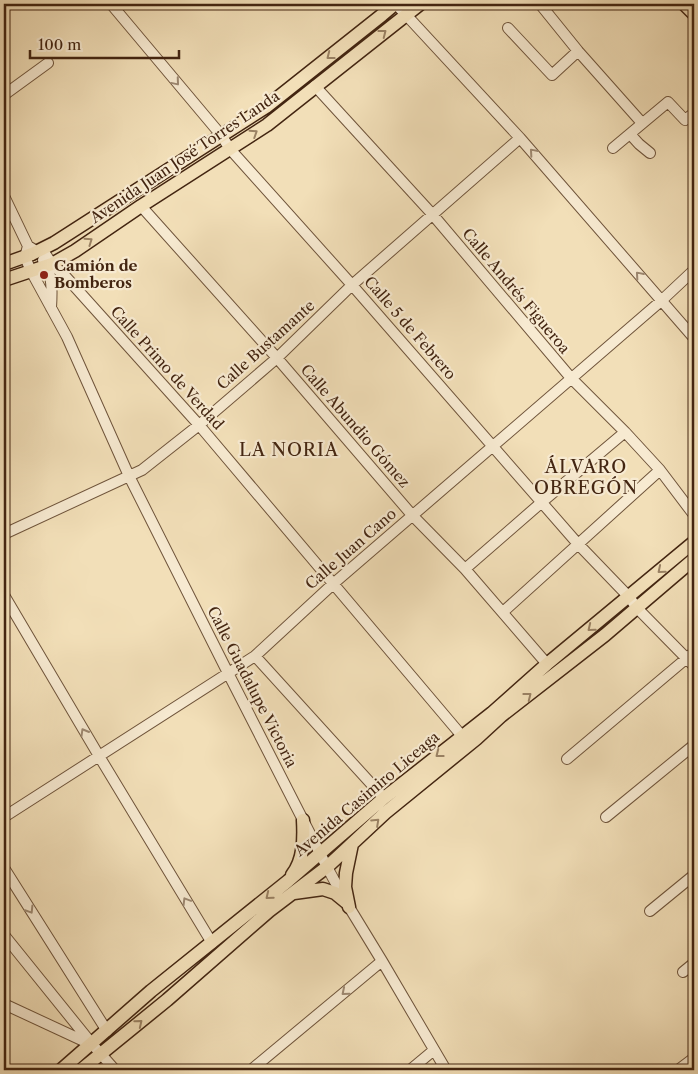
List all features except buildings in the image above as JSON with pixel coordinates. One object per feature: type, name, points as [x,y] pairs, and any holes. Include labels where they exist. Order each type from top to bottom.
[{"type":"main road","name":"Avenida Juan José Torres Landa","points":[[4,264],[67,235],[266,106],[395,4]]},
{"type":"main road","name":"Avenida Juan José Torres Landa","points":[[4,280],[50,265],[75,251],[230,149],[266,125],[420,4]]},
{"type":"main road","points":[[684,4],[694,14]]},
{"type":"main road","name":"Avenida Casimiro Liceaga","points":[[61,1070],[151,991],[288,881],[384,798],[492,713],[547,664],[694,542]]},
{"type":"main road","name":"Avenida Casimiro Liceaga","points":[[81,1070],[167,1000],[269,912],[327,867],[385,812],[476,739],[501,716],[605,635],[694,559]]},
{"type":"main road","points":[[288,881],[295,872],[300,858],[304,839],[303,820]]},
{"type":"main road","points":[[348,904],[345,887],[352,844]]},
{"type":"main road","points":[[294,893],[323,889],[335,893],[348,904]]},
{"type":"street","name":"Calle 5 de Febrero","points":[[111,4],[221,135],[230,149],[494,446],[578,544],[629,597],[637,608],[690,655],[694,666]]},
{"type":"street","points":[[395,4],[520,138],[694,338]]},
{"type":"street","points":[[540,4],[578,51],[642,123]]},
{"type":"street","points":[[508,28],[552,75],[578,51]]},
{"type":"street","points":[[4,94],[48,64]]},
{"type":"street","name":"Calle Andrés Figueroa","points":[[315,86],[433,215],[571,378],[660,470],[694,515]]},
{"type":"street","points":[[613,148],[668,102],[685,120],[694,113]]},
{"type":"street","points":[[630,134],[650,153]]},
{"type":"street","name":"Calle Bustamante","points":[[4,534],[142,470],[199,425],[277,358],[352,285],[520,138]]},
{"type":"street","points":[[4,196],[33,251]]},
{"type":"street","name":"Calle Abundio Gómez","points":[[141,206],[277,358],[412,515],[465,569],[547,664]]},
{"type":"street","name":"Calle Guadalupe Victoria","points":[[33,251],[50,265],[51,308]]},
{"type":"street","name":"Calle Guadalupe Victoria","points":[[33,251],[31,271],[67,337],[129,476],[228,673],[327,867],[446,1070]]},
{"type":"street","name":"Calle Primo de Verdad","points":[[50,265],[66,277],[199,425],[462,736]]},
{"type":"street","name":"Calle Juan Cano","points":[[4,817],[254,656],[333,584],[661,301],[694,270]]},
{"type":"street","points":[[465,569],[625,432]]},
{"type":"street","points":[[502,612],[660,470]]},
{"type":"street","points":[[4,595],[212,943]]},
{"type":"street","points":[[567,760],[690,655]]},
{"type":"street","points":[[254,656],[384,798]]},
{"type":"street","points":[[606,817],[691,748],[694,760]]},
{"type":"street","points":[[4,868],[107,1031]]},
{"type":"street","points":[[650,911],[694,875]]},
{"type":"street","points":[[4,935],[115,1070]]},
{"type":"street","points":[[251,1070],[382,961]]},
{"type":"street","points":[[683,972],[694,963]]},
{"type":"street","points":[[4,1004],[92,1044]]},
{"type":"street","points":[[410,1070],[434,1050]]},
{"type":"street","points":[[678,1070],[694,1058]]},
{"type":"place","name":"Camión de Bomberos","points":[[44,275]]},
{"type":"district","name":"LA NORIA","points":[[289,450]]},
{"type":"district","name":"ÁLVARO OBREGÓN","points":[[586,477]]}]
